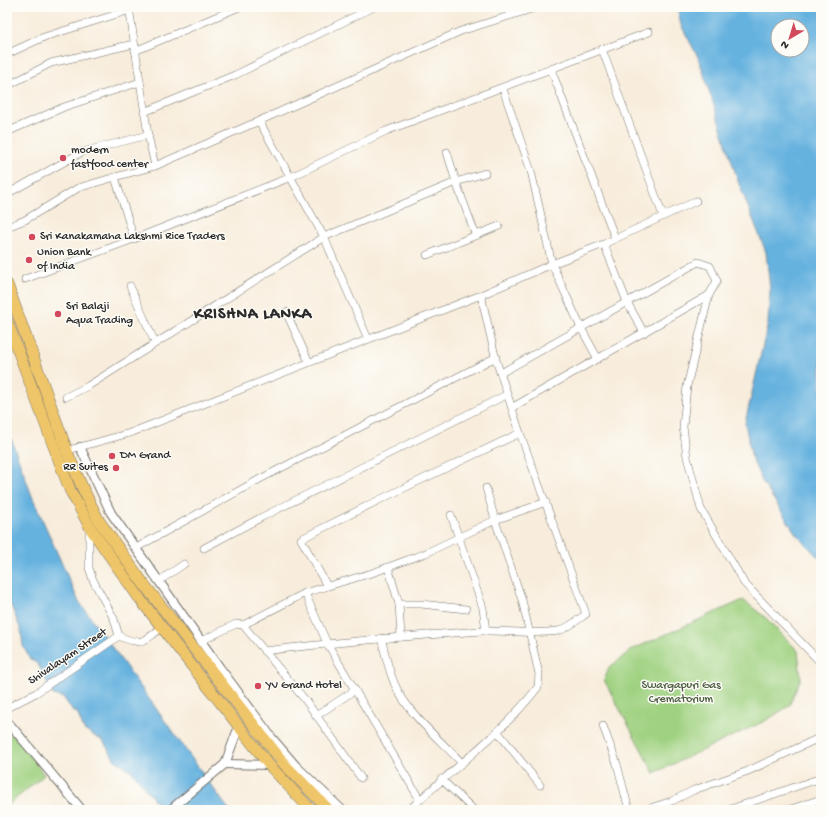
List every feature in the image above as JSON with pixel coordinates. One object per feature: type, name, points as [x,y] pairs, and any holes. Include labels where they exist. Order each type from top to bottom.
[{"type":"highway","points":[[7,284],[67,451],[99,521],[120,552],[285,765],[329,810]]},
{"type":"highway","points":[[7,321],[55,453],[70,490],[89,525],[111,559],[268,765],[311,810]]},
{"type":"street","points":[[7,86],[51,63],[135,48],[239,7]]},
{"type":"street","points":[[144,112],[235,75],[374,7]]},
{"type":"street","points":[[509,7],[511,15]]},
{"type":"street","points":[[7,227],[25,220],[78,188],[155,166],[461,31],[538,7]]},
{"type":"street","points":[[7,54],[44,37],[130,8],[144,112],[155,166]]},
{"type":"street","points":[[25,279],[134,239],[291,177],[386,131],[502,89],[649,32]]},
{"type":"street","points":[[602,49],[663,216]]},
{"type":"street","points":[[551,69],[615,238]]},
{"type":"street","points":[[7,132],[64,107],[140,82]]},
{"type":"street","points":[[502,89],[531,171],[552,264],[581,328],[598,359]]},
{"type":"street","points":[[259,121],[324,237],[368,339]]},
{"type":"street","points":[[7,194],[82,152],[148,135]]},
{"type":"street","points":[[447,152],[456,182],[476,236]]},
{"type":"street","points":[[66,397],[88,386],[324,237],[456,182],[485,173]]},
{"type":"street","points":[[115,177],[134,239]]},
{"type":"street","points":[[55,453],[130,433],[481,295],[552,264],[604,244],[696,201]]},
{"type":"street","points":[[427,255],[500,226]]},
{"type":"street","points":[[604,244],[627,302],[644,333]]},
{"type":"street","points":[[501,373],[698,262],[710,266],[717,281],[709,296],[686,386],[683,427],[687,457],[701,509],[744,583],[821,663]]},
{"type":"street","points":[[130,286],[155,343]]},
{"type":"street","points":[[264,651],[381,638],[486,631],[529,634],[560,631],[586,614],[520,433],[496,358],[481,295]]},
{"type":"street","points":[[512,407],[709,296]]},
{"type":"street","points":[[286,312],[309,362]]},
{"type":"street","points":[[136,548],[260,479],[496,358]]},
{"type":"street","points":[[204,548],[262,517],[508,394]]},
{"type":"street","points":[[327,586],[301,539],[520,433]]},
{"type":"street","points":[[80,447],[111,513],[201,642],[276,743],[296,766],[342,810]]},
{"type":"street","points":[[409,810],[441,779],[498,732],[538,687],[538,674],[522,600],[495,520],[486,488]]},
{"type":"street","points":[[201,642],[236,624],[243,625],[305,593],[388,567],[426,553],[495,520],[546,502]]},
{"type":"street","points":[[451,515],[483,608],[486,631]]},
{"type":"street","points":[[89,525],[89,568],[93,580],[114,619],[119,636]]},
{"type":"street","points":[[159,581],[184,564]]},
{"type":"street","points":[[388,567],[399,604],[401,637]]},
{"type":"street","points":[[305,593],[328,643],[420,800]]},
{"type":"street","points":[[399,604],[421,604],[466,609]]},
{"type":"street","points":[[243,625],[316,716],[361,778]]},
{"type":"street","name":"Shivalayam Street","points":[[7,708],[36,693],[111,643],[119,636],[128,641],[140,642],[149,638],[162,627]]},
{"type":"street","points":[[381,638],[392,677],[398,691],[409,708],[462,762]]},
{"type":"street","points":[[316,716],[355,690]]},
{"type":"street","points":[[7,721],[82,810]]},
{"type":"street","points":[[170,810],[225,764],[239,726]]},
{"type":"street","points":[[603,726],[617,764],[628,800],[629,810]]},
{"type":"street","points":[[498,732],[540,785]]},
{"type":"street","points":[[644,810],[672,801],[694,790],[748,771],[821,738]]},
{"type":"street","points":[[225,764],[268,765]]},
{"type":"street","points":[[728,810],[821,778]]},
{"type":"street","points":[[441,779],[474,810]]},
{"type":"street","points":[[788,810],[821,799]]},
{"type":"green space","name":"Swargapuri Gas Crematorium","points":[[743,600],[766,618],[798,651],[801,678],[789,706],[765,721],[654,773],[604,680],[609,668],[631,650]]},
{"type":"green space","points":[[14,733],[44,775],[7,806],[7,738]]},
{"type":"water","points":[[677,7],[821,7],[821,560],[796,534],[762,481],[752,459],[745,423],[768,323],[770,289],[766,252],[739,184],[699,59],[681,25]]},
{"type":"water","points":[[7,428],[32,496],[78,600],[229,810],[162,810],[131,770],[115,760],[103,741],[84,730],[77,712],[73,712],[64,698],[53,695],[38,664],[30,659],[23,646],[21,630],[7,596]]},
{"type":"place","name":"modern fastfood center","points":[[63,158]]},
{"type":"place","name":"Sri Kanakamaha Lakshmi Rice Traders","points":[[32,237]]},
{"type":"place","name":"Union Bank of India","points":[[29,260]]},
{"type":"place","name":"Sri Balaji Aqua Trading","points":[[58,314]]},
{"type":"place","name":"DM Grand","points":[[112,456]]},
{"type":"place","name":"RR Suites","points":[[116,468]]},
{"type":"place","name":"YV Grand Hotel","points":[[258,686]]},
{"type":"district","name":"KRISHNA LANKA","points":[[253,315]]}]
